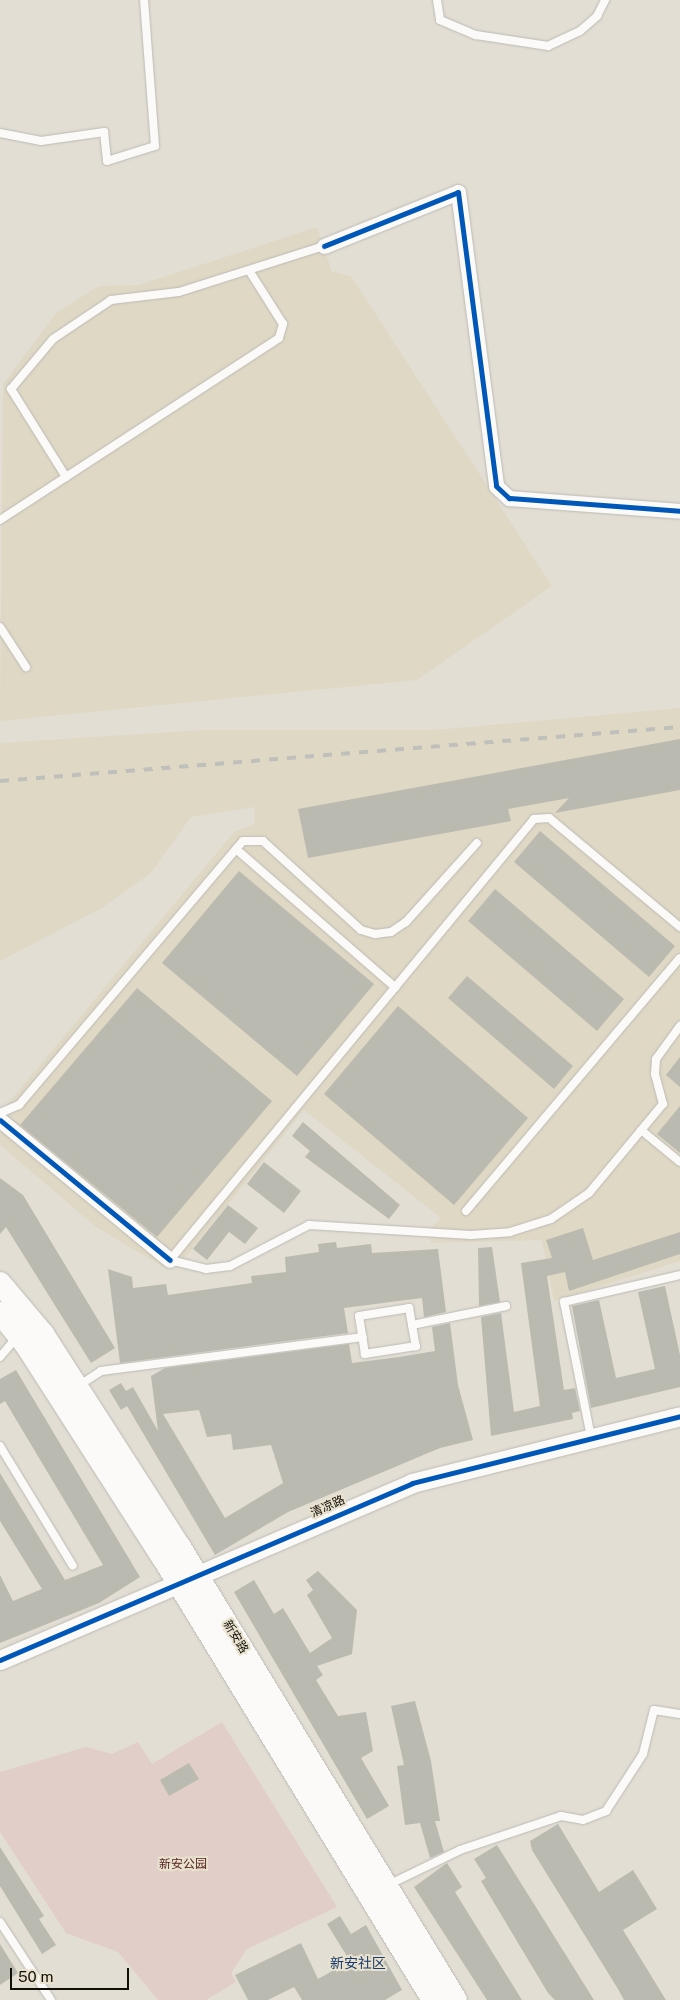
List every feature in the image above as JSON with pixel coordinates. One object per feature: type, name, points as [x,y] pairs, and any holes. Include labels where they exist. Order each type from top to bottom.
[{"type":"main road","name":"新安路","points":[[0,1283],[43,1334],[77,1386],[433,2000]]},
{"type":"main road","name":"新安路","points":[[0,1313],[19,1336],[190,1582],[387,1886],[456,2000]]},
{"type":"street","points":[[324,246],[458,192],[496,486],[509,498],[680,511]]},
{"type":"street","points":[[0,1120],[170,1260]]},
{"type":"street","name":"清凉路","points":[[0,1660],[190,1582],[412,1483],[680,1416]]},
{"type":"lane","points":[[0,133],[41,141],[104,132],[107,161],[155,146],[144,0]]},
{"type":"lane","points":[[437,0],[440,20],[476,35],[548,46],[580,31],[597,16],[605,0]]},
{"type":"lane","points":[[66,478],[10,389],[32,360],[53,339],[111,300],[164,295],[250,272],[324,246]]},
{"type":"lane","points":[[0,520],[279,338],[283,324],[250,272]]},
{"type":"lane","points":[[0,627],[26,668]]},
{"type":"lane","points":[[680,927],[549,818],[539,817],[529,822],[170,1260],[206,1269],[230,1266],[308,1225],[432,1236],[524,1229],[577,1203],[663,1104],[655,1074],[656,1058],[680,1026]]},
{"type":"lane","points":[[0,1113],[19,1105],[236,849],[249,839],[262,841],[361,930],[383,934],[406,922],[477,842]]},
{"type":"lane","points":[[236,849],[395,987]]},
{"type":"lane","points":[[466,1212],[680,958]]},
{"type":"lane","points":[[641,1130],[680,1162]]},
{"type":"lane","points":[[591,1437],[564,1302],[680,1275]]},
{"type":"lane","points":[[412,1325],[506,1306]]},
{"type":"lane","points":[[410,1308],[412,1325],[416,1346],[365,1354],[359,1316],[410,1308]]},
{"type":"lane","points":[[0,1357],[19,1336]]},
{"type":"lane","points":[[77,1386],[101,1371],[363,1337]]},
{"type":"lane","points":[[0,1446],[73,1566]]},
{"type":"lane","points":[[387,1886],[460,1850],[561,1816],[583,1820],[606,1812],[643,1754],[654,1710],[680,1714]]},
{"type":"lane","points":[[0,1922],[50,2000]]},
{"type":"shaded area","points":[[317,227],[332,272],[351,276],[552,586],[417,680],[0,721],[3,384],[56,313],[99,286],[139,285]]},
{"type":"shaded area","points":[[680,708],[680,1261],[554,1301],[542,1240],[431,1243],[432,1227],[441,1218],[304,1110],[187,1255],[167,1269],[96,1227],[0,1145],[0,1113],[234,832],[254,824],[255,807],[191,817],[151,873],[102,908],[0,961],[0,743],[203,730],[434,730]]},
{"type":"green space","name":"新安公园","points":[[222,1722],[337,1907],[247,1949],[231,1973],[236,1982],[206,2000],[158,2000],[118,1952],[66,1933],[0,1832],[0,1772],[86,1747],[112,1754],[138,1742],[152,1764]]},
{"type":"building","points":[[680,739],[680,790],[555,813],[569,798],[508,809],[511,821],[308,858],[298,809]]},
{"type":"building","points":[[540,831],[675,946],[649,977],[514,862]]},
{"type":"building","points":[[239,871],[374,984],[297,1076],[162,963]]},
{"type":"building","points":[[495,889],[624,999],[597,1031],[468,921]]},
{"type":"building","points":[[467,976],[573,1066],[554,1089],[448,998]]},
{"type":"building","points":[[137,988],[272,1101],[157,1237],[20,1125]]},
{"type":"building","points":[[398,1006],[528,1118],[454,1205],[324,1094]]},
{"type":"building","points":[[680,1057],[680,1087],[666,1075]]},
{"type":"building","points":[[680,1106],[680,1153],[657,1134]]},
{"type":"building","points":[[303,1122],[400,1205],[389,1219],[305,1157],[310,1151],[292,1136]]},
{"type":"building","points":[[264,1162],[301,1191],[284,1213],[247,1184]]},
{"type":"building","points":[[0,1178],[23,1195],[115,1348],[91,1363],[6,1227],[0,1234]]},
{"type":"building","points":[[228,1205],[258,1228],[245,1244],[229,1232],[207,1260],[193,1249]]},
{"type":"building","points":[[583,1228],[593,1260],[680,1232],[680,1254],[569,1291],[565,1272],[547,1276],[564,1390],[575,1388],[580,1411],[572,1413],[573,1419],[491,1436],[481,1317],[501,1313],[514,1412],[540,1406],[521,1263],[552,1258],[546,1240]]},
{"type":"building","points":[[336,1242],[337,1248],[371,1244],[372,1253],[438,1249],[446,1312],[424,1317],[422,1298],[344,1308],[348,1333],[120,1363],[108,1269],[132,1277],[133,1288],[166,1284],[168,1295],[252,1283],[251,1276],[286,1272],[285,1257],[319,1252],[318,1244]]},
{"type":"building","points":[[492,1247],[500,1302],[479,1306],[478,1248]]},
{"type":"building","points":[[665,1286],[680,1355],[680,1387],[591,1408],[572,1306],[599,1300],[616,1378],[655,1369],[638,1292]]},
{"type":"building","points":[[450,1323],[458,1385],[473,1440],[440,1448],[288,1512],[215,1555],[127,1406],[121,1410],[109,1390],[121,1383],[126,1391],[133,1387],[158,1431],[151,1376],[165,1368],[349,1344],[352,1363],[399,1357],[435,1351],[432,1327]],"holes":[[[199,1410],[207,1437],[231,1434],[233,1450],[271,1445],[283,1483],[225,1518],[163,1414]]]},
{"type":"building","points":[[16,1370],[140,1577],[99,1603],[0,1643],[0,1575],[13,1601],[42,1589],[0,1521],[0,1473],[65,1580],[103,1565],[5,1401],[0,1404],[0,1379]]},
{"type":"building","points":[[318,1571],[357,1610],[352,1654],[317,1666],[323,1675],[316,1680],[338,1716],[366,1712],[373,1751],[361,1758],[389,1806],[367,1819],[234,1592],[254,1580],[274,1614],[283,1608],[310,1653],[332,1638],[307,1595],[313,1590],[306,1580]]},
{"type":"building","points":[[415,1701],[431,1761],[440,1821],[435,1821],[444,1852],[430,1858],[420,1823],[405,1825],[397,1766],[404,1765],[391,1706]]},
{"type":"building","points":[[189,1763],[199,1779],[169,1796],[160,1780]]},
{"type":"building","points":[[558,1824],[599,1892],[633,1870],[657,1909],[623,1930],[666,2000],[624,2000],[532,1850],[530,1841]]},
{"type":"building","points":[[497,1845],[594,2000],[555,2000],[548,1993],[481,1881],[486,1878],[474,1859]]},
{"type":"building","points":[[0,1847],[44,1916],[39,1919],[56,1945],[42,1954],[0,1886]]},
{"type":"building","points":[[447,1863],[462,1887],[455,1892],[522,2000],[487,2000],[414,1887]]},
{"type":"building","points":[[340,1916],[351,1934],[366,1925],[402,1990],[385,2000],[302,2000],[294,1987],[268,2000],[248,2000],[235,1975],[301,1943],[318,1979],[350,1961],[327,1924]]},
{"type":"building","points":[[0,1944],[18,1973],[0,1985]]},
{"type":"railway","points":[[0,781],[680,727]]},
{"type":"cycle path","points":[[324,246],[458,192],[496,486],[509,498],[680,511]]},
{"type":"cycle path","points":[[0,1120],[170,1260]]},
{"type":"cycle path","points":[[0,1660],[412,1483],[680,1416]]},
{"type":"district","name":"新安社区","points":[[358,1963]]}]
